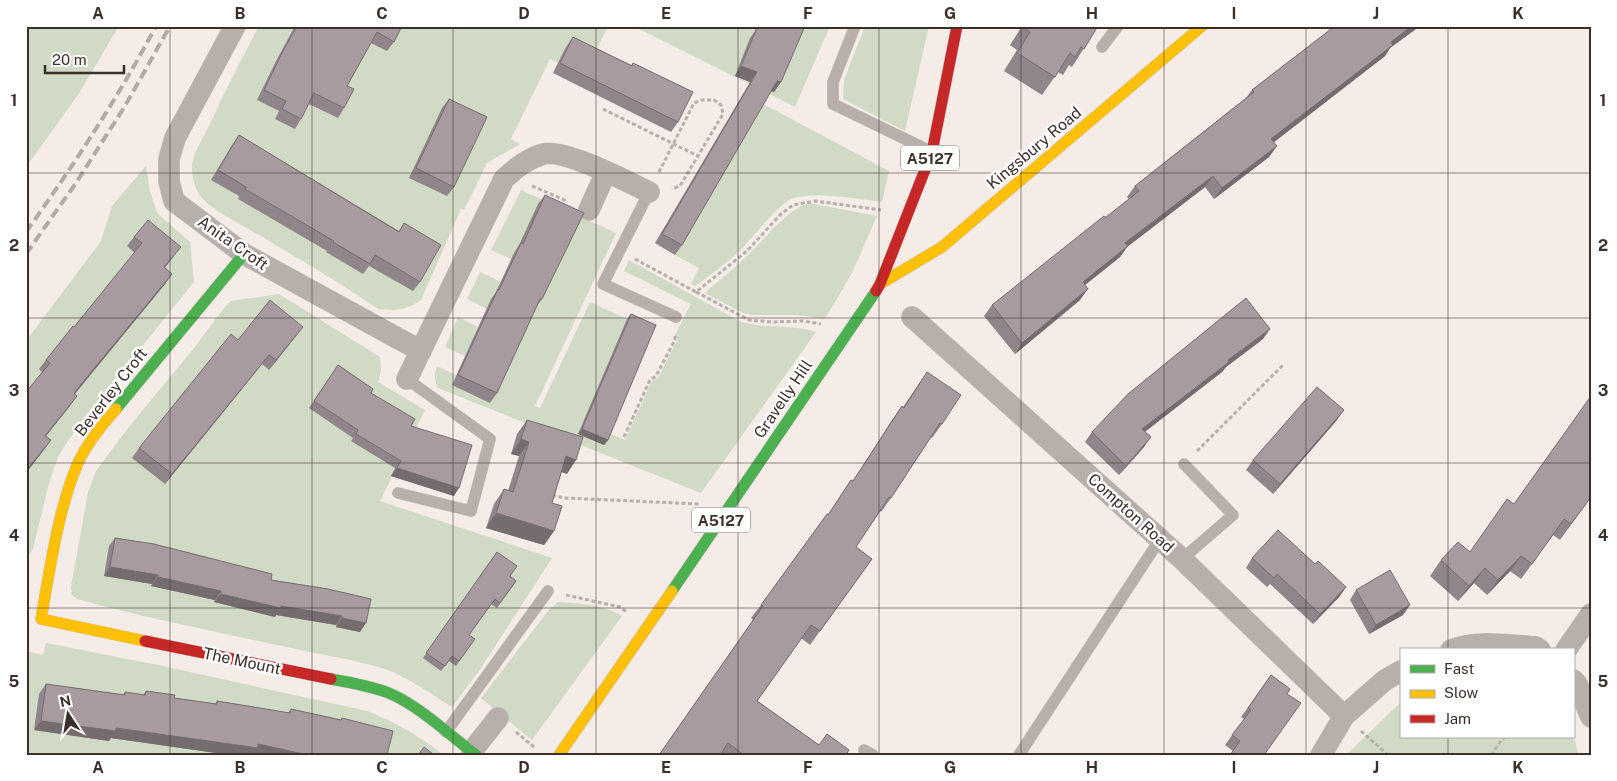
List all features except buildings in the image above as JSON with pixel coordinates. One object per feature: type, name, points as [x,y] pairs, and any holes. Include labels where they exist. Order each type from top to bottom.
[{"type":"street","name":"Anita Croft","points":[[235,26],[174,138],[169,159],[169,181],[174,201],[244,254],[421,351]]},
{"type":"street","name":"Gravelly Hill","points":[[559,755],[731,506],[880,284],[932,152],[957,26]]},
{"type":"street","name":"Kingsbury Road","points":[[880,284],[942,247],[1202,26]]},
{"type":"street","points":[[407,378],[504,179],[523,163],[545,153],[572,157],[649,192]]},
{"type":"street","points":[[589,210],[606,172]]},
{"type":"street","name":"Beverley Croft","points":[[49,573],[66,496],[79,461],[100,428],[244,254]]},
{"type":"street","name":"Compton Road","points":[[912,317],[1182,559],[1344,716]]},
{"type":"street","name":"The Mount","points":[[49,573],[41,620],[366,686],[391,694],[411,705],[474,753],[498,718]]},
{"type":"street","points":[[1567,648],[1591,614]]},
{"type":"street","points":[[1456,648],[1494,644],[1537,648]]},
{"type":"street","points":[[1321,755],[1344,716],[1385,680],[1400,672]]},
{"type":"street","points":[[1574,681],[1578,684],[1591,717]]},
{"type":"lane","points":[[855,26],[834,82],[833,104],[932,152]]},
{"type":"lane","points":[[1102,46],[1118,26]]},
{"type":"lane","points":[[649,192],[603,284],[676,316]]},
{"type":"lane","points":[[398,493],[471,511],[490,439],[407,378]]},
{"type":"lane","points":[[1182,559],[1233,514],[1184,464]]},
{"type":"lane","points":[[1019,755],[1160,539]]},
{"type":"lane","points":[[446,732],[548,591]]},
{"type":"path","points":[[702,100],[714,100],[721,105],[723,114],[680,186],[670,190],[663,197],[649,192],[674,144],[694,103],[702,100]]},
{"type":"path","points":[[602,108],[698,156]]},
{"type":"path","points":[[696,292],[747,251],[781,214],[793,205],[815,200],[908,215]]},
{"type":"path","points":[[631,256],[749,320],[772,322],[803,321],[827,325],[845,336]]},
{"type":"path","points":[[624,437],[650,380],[656,376],[675,340],[676,316]]},
{"type":"path","points":[[1184,464],[1283,366]]},
{"type":"path","points":[[549,494],[564,498],[731,506]]},
{"type":"path","points":[[548,591],[620,607],[648,625]]},
{"type":"path","points":[[1344,716],[1388,755]]},
{"type":"path","points":[[1491,755],[1503,738]]},
{"type":"green space","points":[[26,26],[119,26],[78,95],[26,167]]},
{"type":"green space","points":[[259,26],[608,26],[592,59],[558,63],[550,59],[511,139],[520,144],[487,163],[464,210],[461,209],[421,300],[406,308],[390,310],[378,309],[349,289],[229,218],[207,203],[197,191],[192,174],[194,156]]},
{"type":"green space","points":[[633,26],[830,26],[795,107]]},
{"type":"green space","points":[[865,26],[929,26],[905,131],[843,99],[844,80]]},
{"type":"green space","points":[[763,104],[889,171],[882,202],[825,195],[803,196],[787,201],[740,251],[695,286],[691,284],[699,268],[675,255]]},
{"type":"green space","points":[[146,166],[150,191],[157,213],[190,242],[194,282],[88,413],[65,445],[58,457],[49,483],[33,549],[26,560],[26,341],[101,241],[112,206]]},
{"type":"green space","points":[[521,190],[616,233],[535,406],[540,408],[590,302],[627,319],[579,434],[608,433],[625,440],[652,381],[658,378],[678,339],[674,337],[691,304],[624,271],[629,260],[739,321],[748,324],[807,329],[816,332],[701,493],[438,388],[435,377],[437,366],[456,375],[452,385],[465,356],[445,347],[458,317],[478,327],[473,338],[492,299],[487,309],[467,299],[480,272],[501,282],[511,259],[491,250]]},
{"type":"green space","points":[[808,203],[877,216],[852,273],[825,319],[798,315],[752,315],[743,313],[705,293],[744,259],[783,219]]},
{"type":"green space","points":[[279,294],[380,357],[381,371],[378,382],[425,410],[380,501],[552,558],[481,668],[452,707],[408,680],[382,668],[131,613],[77,599],[72,595],[71,587],[88,492],[96,471],[128,428],[231,301]]},
{"type":"green space","points":[[558,602],[599,607],[622,616],[532,740],[481,698],[549,610]]},
{"type":"green space","points":[[46,643],[158,665],[367,711],[407,730],[443,755],[26,755],[26,651],[43,655]]},
{"type":"green space","points":[[1400,703],[1400,738],[1574,737],[1578,755],[1346,755]]},
{"type":"railway","points":[[26,232],[94,131],[156,26]]},
{"type":"railway","points":[[26,254],[76,183],[125,106],[170,26]]},
{"type":"traffic: fast","points":[[116,409],[244,254]]},
{"type":"traffic: fast","points":[[672,591],[876,291]]},
{"type":"traffic: fast","points":[[331,679],[377,689],[402,699],[476,755]]},
{"type":"traffic: slow","points":[[880,284],[942,247],[1202,26]]},
{"type":"traffic: slow","points":[[116,409],[86,448],[71,481],[55,540],[41,619],[145,641]]},
{"type":"traffic: slow","points":[[559,755],[672,591]]},
{"type":"traffic: jam","points":[[876,291],[932,152],[957,26]]},
{"type":"traffic: jam","points":[[145,641],[331,679]]}]
